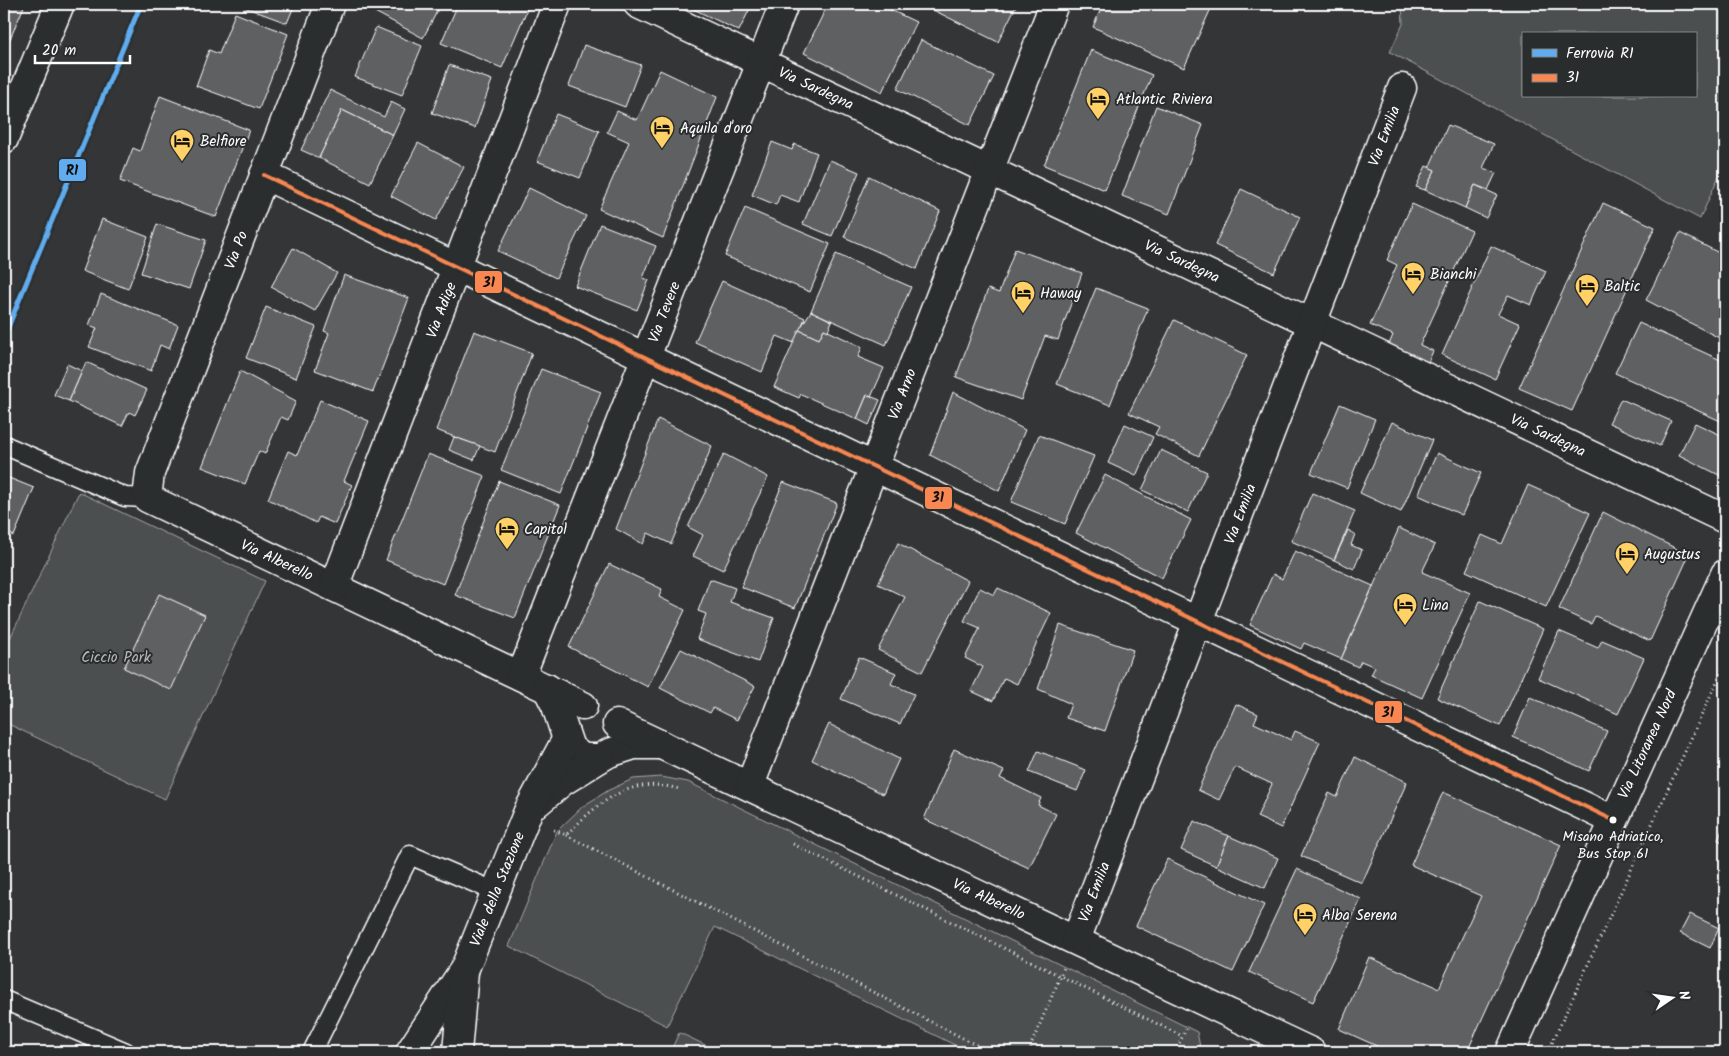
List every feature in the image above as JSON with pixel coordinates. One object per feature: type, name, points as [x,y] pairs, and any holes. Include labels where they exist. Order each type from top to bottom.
[{"type":"street","points":[[4,139],[60,4]]},
{"type":"street","name":"Via Po","points":[[147,498],[150,473],[330,4]]},
{"type":"street","name":"Via Adige","points":[[334,587],[557,4]]},
{"type":"street","name":"Via Sardegna","points":[[638,4],[1725,519]]},
{"type":"street","name":"Via Tevere","points":[[522,676],[784,4]]},
{"type":"street","name":"Via Arno","points":[[750,785],[1054,4]]},
{"type":"street","name":"Via Emilia","points":[[1076,940],[1402,88]]},
{"type":"street","points":[[264,175],[1613,820]]},
{"type":"street","name":"Via Alberello","points":[[147,498],[583,706],[600,706],[608,710],[618,724],[666,745],[1311,1052]]},
{"type":"street","name":"Via Litoranea Nord","points":[[1510,1052],[1725,574]]},
{"type":"street","name":"Via Alberello","points":[[547,688],[565,735],[575,754],[591,759],[634,745],[666,745]]},
{"type":"street","points":[[565,735],[570,715],[583,706]]},
{"type":"street","points":[[604,755],[618,740],[618,724]]},
{"type":"street","name":"Viale della Stazione","points":[[410,1052],[465,968],[528,813],[565,735]]},
{"type":"street","name":"Viale della Stazione","points":[[528,813],[563,781],[604,755]]},
{"type":"street","name":"Viale della Stazione","points":[[457,1052],[465,968]]},
{"type":"lane","name":"Via Alberello","points":[[4,446],[125,497],[147,498]]},
{"type":"lane","points":[[312,1052],[410,855],[496,892]]},
{"type":"lane","points":[[4,1000],[126,1052]]},
{"type":"path","points":[[1548,1052],[1725,664]]},
{"type":"path","points":[[566,835],[591,810],[613,796],[636,786],[662,784],[680,789]]},
{"type":"path","points":[[528,813],[566,835],[990,1052]]},
{"type":"path","points":[[792,843],[1182,1036]]},
{"type":"path","points":[[1028,1052],[1076,940]]},
{"type":"green space","points":[[1402,4],[1725,4],[1725,162],[1700,219],[1390,52],[1403,24]]},
{"type":"green space","name":"Ciccio Park","points":[[79,492],[265,581],[165,799],[4,722],[4,651]]},
{"type":"green space","points":[[661,777],[688,782],[1197,1032],[1201,1052],[969,1052],[715,927],[667,1026],[509,946],[557,831],[583,806],[609,790],[633,779]]},
{"type":"green space","points":[[680,1033],[720,1052],[670,1052]]},
{"type":"building","points":[[4,4],[25,4],[4,53]]},
{"type":"building","points":[[236,4],[295,4],[287,23]]},
{"type":"building","points":[[377,4],[441,4],[423,38],[373,11]]},
{"type":"building","points":[[458,4],[529,5],[502,68],[441,43]]},
{"type":"building","points":[[683,4],[752,4],[739,31]]},
{"type":"building","points":[[828,4],[878,4],[916,22],[882,92],[804,53]]},
{"type":"building","points":[[929,4],[1017,4],[998,42],[927,7]]},
{"type":"building","points":[[1103,4],[1213,4],[1184,68],[1093,27]]},
{"type":"building","points":[[235,13],[288,34],[259,109],[196,86],[209,50],[219,54]]},
{"type":"building","points":[[376,27],[422,46],[402,95],[355,77]]},
{"type":"building","points":[[921,40],[994,76],[970,125],[897,89]]},
{"type":"building","points":[[584,45],[641,65],[625,107],[569,86]]},
{"type":"building","name":"Atlantic Riviera","points":[[1091,50],[1152,75],[1105,190],[1044,165]]},
{"type":"building","points":[[449,65],[492,80],[475,128],[432,113]]},
{"type":"building","name":"Aquila d'oro","points":[[660,70],[717,97],[663,238],[599,209],[629,142],[607,132],[617,111],[637,120]]},
{"type":"building","points":[[330,90],[384,117],[391,102],[405,109],[393,135],[342,110],[319,158],[301,150]]},
{"type":"building","name":"Belfiore","points":[[160,96],[249,130],[216,217],[120,181],[133,148],[140,151]]},
{"type":"building","points":[[1156,106],[1203,125],[1169,214],[1122,196]]},
{"type":"building","points":[[342,110],[393,135],[370,183],[319,158]]},
{"type":"building","points":[[556,114],[599,131],[580,178],[537,161]]},
{"type":"building","points":[[1448,125],[1494,144],[1483,168],[1496,173],[1488,190],[1475,185],[1465,208],[1425,190],[1435,170],[1429,168]]},
{"type":"building","points":[[772,142],[792,150],[794,144],[817,153],[799,202],[780,195],[776,205],[752,195]]},
{"type":"building","points":[[418,143],[464,167],[436,220],[391,196]]},
{"type":"building","points":[[830,160],[859,172],[832,236],[803,224]]},
{"type":"building","points":[[1426,166],[1435,170],[1425,190],[1416,187]]},
{"type":"building","points":[[869,176],[940,211],[917,269],[844,237]]},
{"type":"building","points":[[1475,185],[1497,195],[1486,218],[1465,208]]},
{"type":"building","points":[[529,188],[586,216],[556,278],[498,251]]},
{"type":"building","points":[[1241,189],[1300,217],[1274,273],[1215,245]]},
{"type":"building","name":"Baltic","points":[[1603,203],[1655,227],[1572,411],[1519,388]]},
{"type":"building","name":"Bianchi","points":[[1412,204],[1472,231],[1420,345],[1433,351],[1426,367],[1387,349],[1393,335],[1370,325],[1397,265],[1387,260]]},
{"type":"building","points":[[745,208],[830,244],[810,292],[725,256]]},
{"type":"building","points":[[102,219],[148,237],[128,289],[82,271]]},
{"type":"building","points":[[157,224],[206,240],[189,289],[141,273]]},
{"type":"building","points":[[600,224],[656,246],[643,278],[649,280],[637,310],[575,286]]},
{"type":"building","points":[[1680,233],[1725,256],[1725,341],[1646,300]]},
{"type":"building","points":[[1491,246],[1546,271],[1531,305],[1508,295],[1498,314],[1520,324],[1495,379],[1442,355]]},
{"type":"building","points":[[293,248],[337,273],[315,311],[271,287]]},
{"type":"building","name":"Haway","points":[[1015,249],[1082,273],[1058,340],[1045,336],[1021,400],[956,377],[988,289],[999,293]]},
{"type":"building","points":[[836,254],[911,287],[886,345],[811,311]]},
{"type":"building","points":[[344,275],[409,298],[373,392],[315,370],[329,333],[324,331]]},
{"type":"building","points":[[722,281],[805,318],[794,343],[777,336],[762,372],[695,342]]},
{"type":"building","points":[[1096,288],[1148,308],[1110,405],[1057,384]]},
{"type":"building","points":[[101,294],[178,325],[169,349],[160,345],[151,371],[89,347],[97,328],[89,325]]},
{"type":"building","points":[[266,307],[316,327],[296,378],[246,358]]},
{"type":"building","points":[[811,311],[832,321],[828,331],[824,329],[819,339],[799,330]]},
{"type":"building","points":[[1174,320],[1247,355],[1199,456],[1155,434],[1159,427],[1129,413]]},
{"type":"building","points":[[1639,323],[1725,362],[1725,423],[1615,373]]},
{"type":"building","points":[[824,329],[862,347],[858,357],[884,368],[871,397],[867,395],[857,419],[801,394],[799,398],[774,387],[799,330],[819,339]]},
{"type":"building","points":[[474,331],[532,353],[495,452],[436,430]]},
{"type":"building","points":[[86,362],[147,390],[135,415],[129,412],[122,426],[69,401]]},
{"type":"building","points":[[67,364],[82,371],[69,401],[54,395]]},
{"type":"building","points":[[541,369],[601,392],[561,494],[501,470]]},
{"type":"building","points":[[240,371],[296,401],[288,420],[281,417],[265,454],[259,451],[245,484],[202,467]]},
{"type":"building","points":[[953,392],[1025,430],[999,491],[930,455]]},
{"type":"building","points":[[867,395],[880,400],[869,425],[857,419]]},
{"type":"building","points":[[1621,399],[1671,421],[1660,446],[1609,423]]},
{"type":"building","points":[[320,400],[369,421],[344,481],[352,485],[335,524],[319,517],[316,523],[268,499],[288,451],[297,455]]},
{"type":"building","points":[[1340,404],[1375,419],[1347,488],[1311,473]]},
{"type":"building","points":[[658,419],[712,446],[671,544],[648,533],[643,544],[616,529]]},
{"type":"building","points":[[1392,422],[1432,440],[1401,512],[1360,493]]},
{"type":"building","points":[[1695,423],[1725,437],[1725,467],[1721,476],[1679,455]]},
{"type":"building","points":[[1125,424],[1153,437],[1136,476],[1108,463]]},
{"type":"building","points":[[1039,435],[1094,456],[1065,524],[1011,502]]},
{"type":"building","points":[[454,437],[480,446],[474,460],[449,450]]},
{"type":"building","points":[[1161,450],[1207,472],[1188,512],[1142,490]]},
{"type":"building","points":[[1437,453],[1481,473],[1462,515],[1418,495]]},
{"type":"building","points":[[428,454],[485,476],[443,584],[386,560]]},
{"type":"building","points":[[724,454],[768,477],[723,570],[693,556],[703,535],[688,527]]},
{"type":"building","points":[[1105,475],[1191,520],[1162,578],[1076,533]]},
{"type":"building","points":[[4,476],[34,488],[14,536],[4,531]]},
{"type":"building","name":"Capitol","points":[[499,481],[560,505],[515,618],[455,595]]},
{"type":"building","points":[[783,482],[837,503],[795,608],[741,587]]},
{"type":"building","points":[[1528,485],[1590,513],[1546,607],[1466,571],[1482,535],[1502,544]]},
{"type":"building","points":[[1312,493],[1355,511],[1334,560],[1291,541]]},
{"type":"building","name":"Augustus","points":[[1603,512],[1689,555],[1650,641],[1595,616],[1591,624],[1559,609]]},
{"type":"building","name":"Lina","points":[[1399,528],[1435,545],[1422,572],[1470,593],[1422,698],[1371,675],[1375,667],[1361,661],[1358,667],[1341,659]]},
{"type":"building","points":[[1348,530],[1355,534],[1351,545],[1362,550],[1354,569],[1334,560]]},
{"type":"building","points":[[898,543],[968,581],[922,672],[878,650],[905,597],[878,584]]},
{"type":"building","points":[[1295,551],[1373,586],[1341,659],[1304,643],[1301,649],[1250,625],[1273,574],[1282,579]]},
{"type":"building","points":[[609,564],[662,589],[659,597],[685,610],[648,687],[569,647]]},
{"type":"building","points":[[710,579],[735,588],[730,602],[774,618],[758,662],[697,639],[706,614],[698,611]]},
{"type":"building","points":[[980,588],[994,595],[998,588],[1051,613],[1017,684],[1004,678],[993,701],[971,691],[983,667],[965,658],[980,628],[964,621]]},
{"type":"building","points":[[159,594],[205,615],[171,690],[124,668]]},
{"type":"building","points":[[1480,601],[1543,629],[1500,726],[1437,698]]},
{"type":"building","points":[[1060,625],[1133,650],[1105,731],[1066,718],[1071,704],[1038,689]]},
{"type":"building","points":[[1559,631],[1598,648],[1602,640],[1644,658],[1618,714],[1538,678]]},
{"type":"building","points":[[681,649],[755,686],[737,720],[713,708],[710,713],[660,688]]},
{"type":"building","points":[[859,657],[896,673],[891,684],[914,694],[900,724],[841,699]]},
{"type":"building","points":[[1530,697],[1607,731],[1589,771],[1513,737]]},
{"type":"building","points":[[1236,704],[1258,714],[1254,723],[1291,740],[1295,731],[1320,742],[1281,828],[1257,817],[1272,784],[1235,767],[1219,800],[1198,790]]},
{"type":"building","points":[[829,724],[899,759],[883,794],[812,760]]},
{"type":"building","points":[[954,749],[1004,771],[1000,778],[1041,798],[1038,805],[1056,814],[1029,868],[924,819]]},
{"type":"building","points":[[1038,751],[1086,770],[1077,791],[1029,772]]},
{"type":"building","points":[[1355,757],[1407,782],[1362,883],[1301,856],[1329,793],[1337,797]]},
{"type":"building","points":[[1443,792],[1561,845],[1467,1052],[1390,1052],[1339,1029],[1369,957],[1439,988],[1481,896],[1411,865]]},
{"type":"building","points":[[1194,821],[1229,836],[1216,866],[1181,850]]},
{"type":"building","points":[[1725,823],[1725,843],[1718,840]]},
{"type":"building","points":[[1229,836],[1278,858],[1265,888],[1216,866]]},
{"type":"building","points":[[1167,859],[1264,905],[1233,972],[1136,926]]},
{"type":"building","name":"Alba Serena","points":[[1297,869],[1361,899],[1313,1002],[1249,972]]},
{"type":"building","points":[[1690,914],[1719,928],[1710,948],[1680,933]]},
{"type":"rail line","name":"R1","points":[[4,337],[141,4]]},
{"type":"transit line","name":"31","points":[[264,175],[1613,820]]},
{"type":"place","name":"Atlantic Riviera","points":[[1098,120]]},
{"type":"place","name":"Aquila d'oro","points":[[662,149]]},
{"type":"place","name":"Belfiore","points":[[182,162]]},
{"type":"place","name":"Bianchi","points":[[1413,295]]},
{"type":"place","name":"Baltic","points":[[1587,307]]},
{"type":"place","name":"Haway","points":[[1023,314]]},
{"type":"place","name":"Capitol","points":[[507,550]]},
{"type":"place","name":"Augustus","points":[[1627,575]]},
{"type":"place","name":"Lina","points":[[1405,626]]},
{"type":"place","name":"Misano Adriatico, Bus Stop 61","points":[[1613,820]]},
{"type":"place","name":"Alba Serena","points":[[1305,936]]}]
